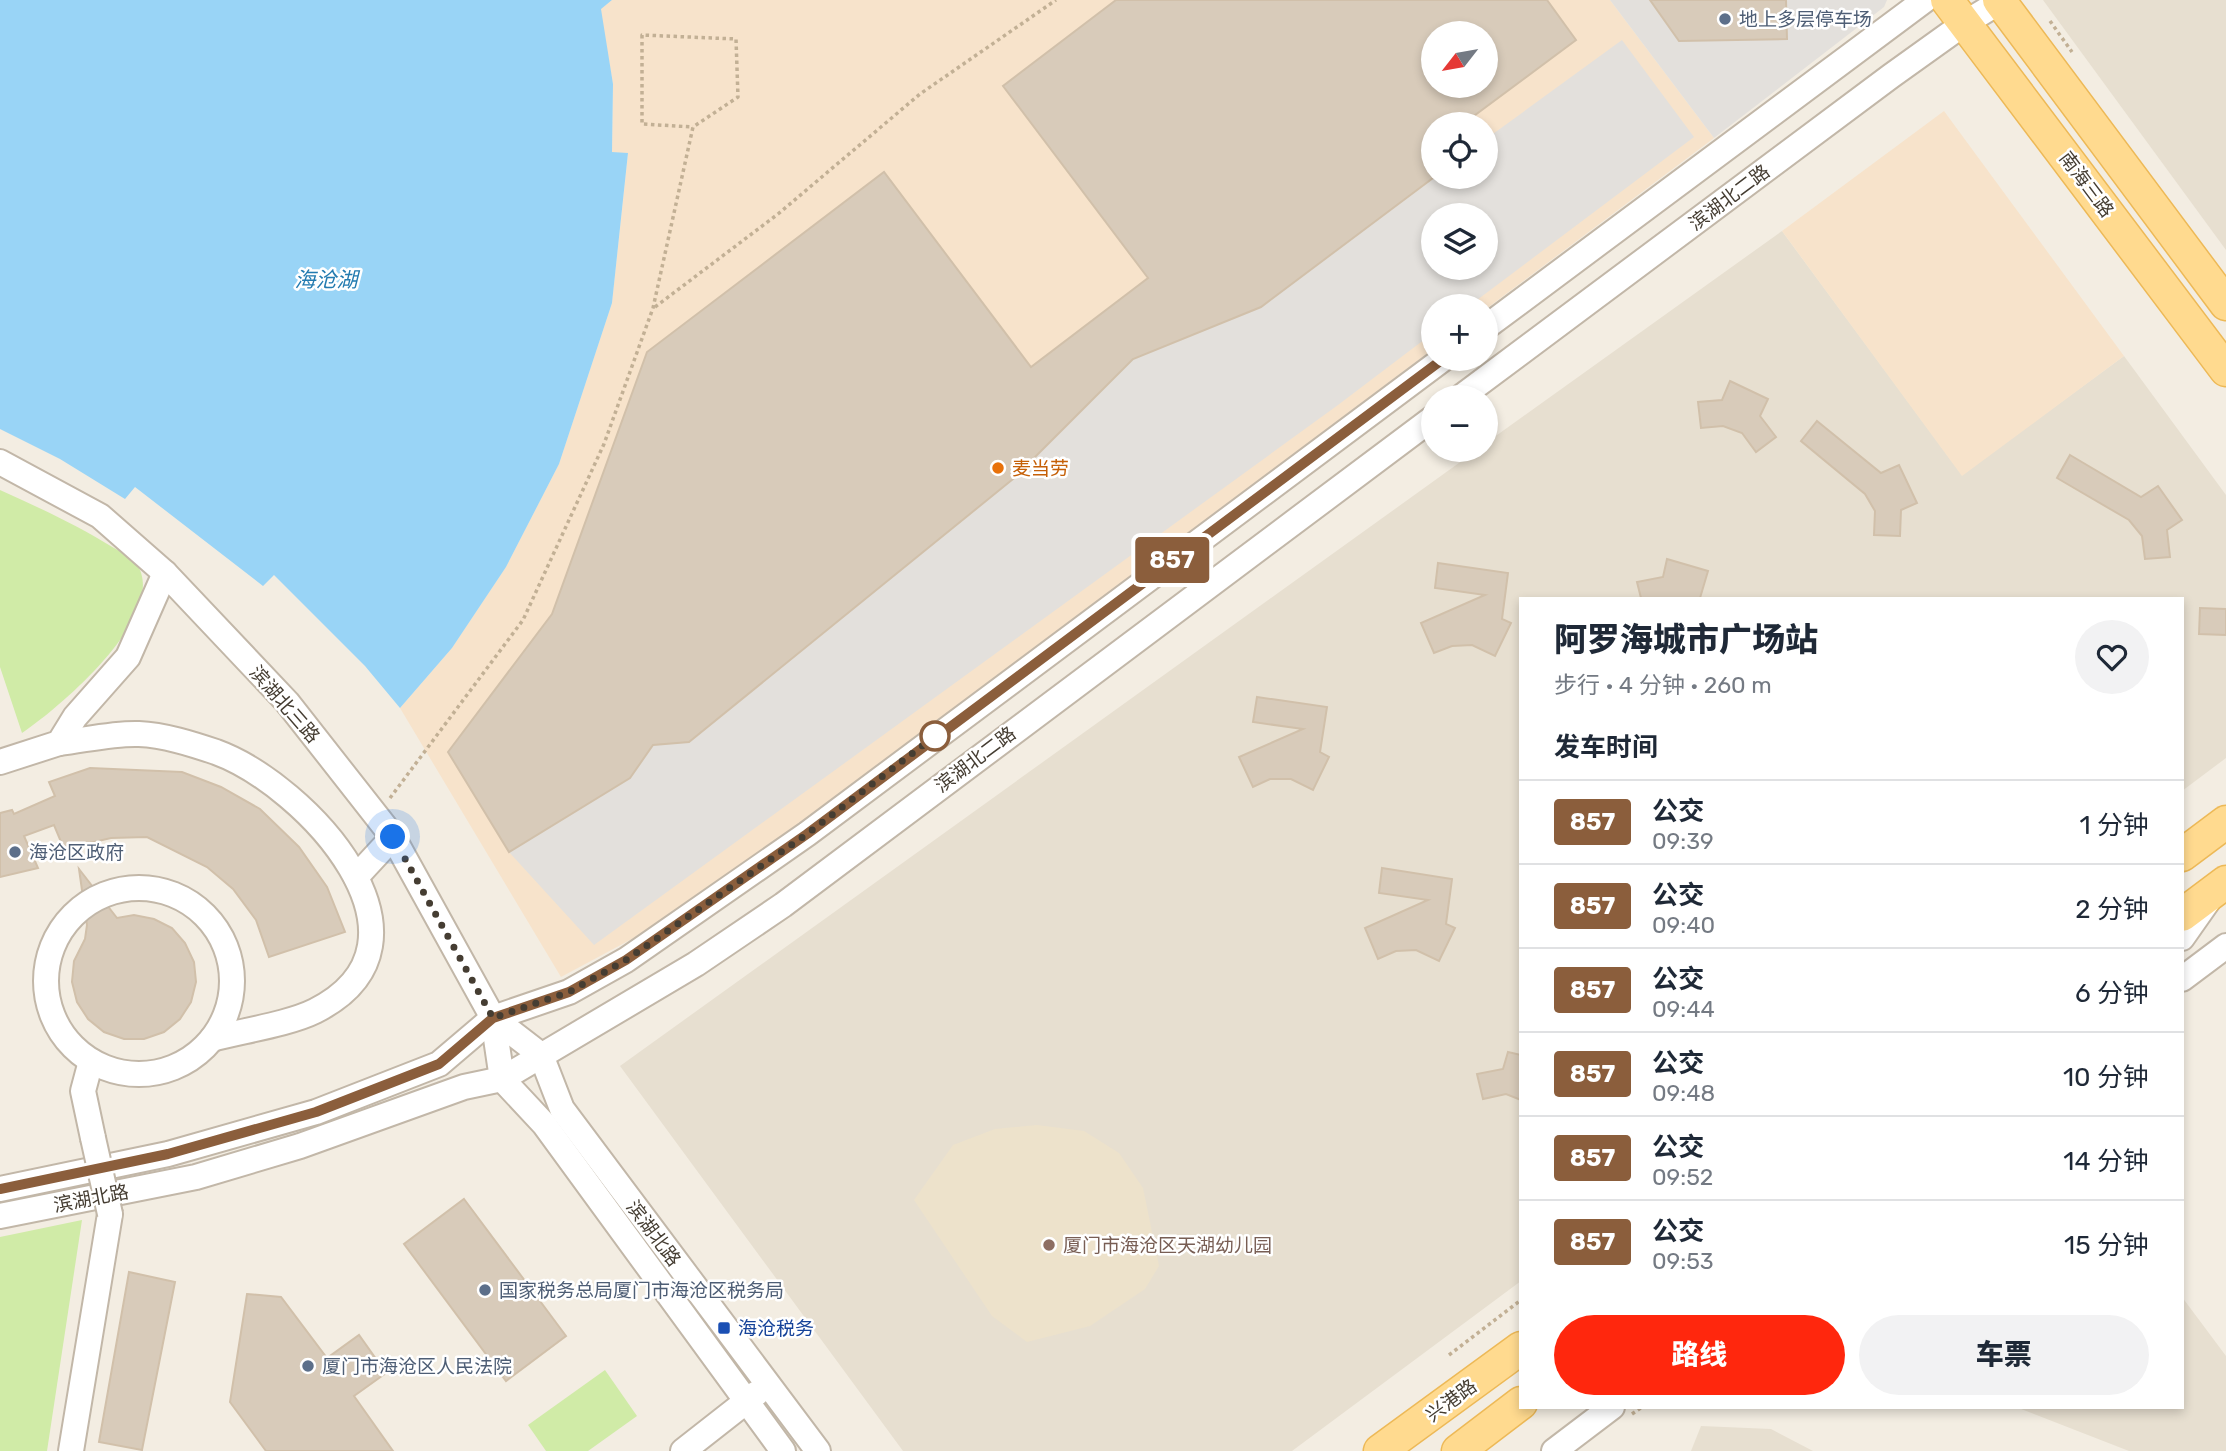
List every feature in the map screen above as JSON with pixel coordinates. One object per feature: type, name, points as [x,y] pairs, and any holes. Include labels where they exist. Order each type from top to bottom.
[{"type":"main road","name":"南海三路","points":[[2001,1],[2226,304]]},
{"type":"main road","name":"南海三路","points":[[1956,11],[2226,370]]},
{"type":"main road","points":[[2184,854],[2226,822]]},
{"type":"main road","points":[[2184,914],[2220,887]]},
{"type":"main road","name":"兴港路","points":[[1381,1451],[1519,1349]]},
{"type":"main road","points":[[1458,1451],[1519,1405]]},
{"type":"street","points":[[1498,318],[1925,0]]},
{"type":"street","name":"滨湖北二路","points":[[1476,385],[1956,11],[2001,1]]},
{"type":"street","points":[[493,1018],[569,992],[626,960],[807,834],[1427,371]]},
{"type":"street","name":"滨湖北二路","points":[[502,1079],[696,964],[783,905],[1421,427]]},
{"type":"street","name":"滨湖北三路","points":[[0,462],[100,516],[165,573],[287,702],[393,837],[493,1018]]},
{"type":"street","points":[[59,743],[75,717],[128,657],[165,573]]},
{"type":"street","points":[[0,762],[59,743],[138,734],[173,739],[219,753],[281,788],[321,825],[356,877],[369,909],[371,937],[365,967],[342,991],[314,1011],[212,1039]]},
{"type":"street","points":[[356,877],[393,837]]},
{"type":"street","points":[[2184,935],[2220,887]]},
{"type":"street","points":[[151,888],[180,897],[205,914],[222,938],[232,967],[232,997],[222,1025],[212,1039],[204,1049],[178,1068],[147,1075],[115,1072],[91,1061],[62,1036],[48,1007],[45,975],[52,944],[70,917],[93,899],[122,889],[151,888]]},
{"type":"street","points":[[2184,978],[2226,946]]},
{"type":"street","points":[[493,1018],[541,1055]]},
{"type":"street","points":[[493,1018],[502,1079]]},
{"type":"street","name":"滨湖北路","points":[[0,1189],[168,1154],[316,1112],[439,1064],[493,1018]]},
{"type":"street","name":"滨湖北路","points":[[541,1055],[562,1109],[818,1451]]},
{"type":"street","points":[[71,1451],[110,1214],[83,1091],[91,1061]]},
{"type":"street","name":"滨湖北路","points":[[0,1216],[196,1177],[300,1146],[464,1087],[502,1079],[544,1124],[783,1451]]},
{"type":"street","points":[[683,1451],[767,1385]]},
{"type":"street","points":[[1554,1451],[1609,1409]]},
{"type":"path","points":[[653,308],[778,214],[920,94],[1056,0]]},
{"type":"path","points":[[2050,21],[2078,61]]},
{"type":"path","points":[[376,816],[523,620],[604,444],[653,308],[693,127],[738,97],[736,39],[642,35],[642,124],[693,127]]},
{"type":"path","points":[[1449,1355],[1519,1302]]},
{"type":"shaded area","points":[[612,0],[1610,0],[1714,138],[1498,300],[1498,294],[1421,294],[1421,358],[695,905],[561,977],[400,708],[452,648],[506,567],[559,464],[612,303],[628,154],[612,152],[613,84],[600,9]]},
{"type":"shaded area","points":[[1610,0],[1887,0],[1884,7],[1714,138]]},
{"type":"shaded area","points":[[2043,0],[2226,0],[2226,250]]},
{"type":"shaded area","points":[[1622,40],[1694,137],[1485,294],[1421,294],[1421,342],[594,945],[509,852],[630,778],[653,745],[690,742],[1013,479],[1133,359],[1261,307],[1421,187],[1498,189],[1498,130]]},
{"type":"shaded area","points":[[1944,111],[2124,356],[1962,476],[1782,231]]},
{"type":"shaded area","points":[[1782,231],[1962,475],[2124,356],[2226,495],[2226,758],[2184,790],[2184,597],[1519,597],[1519,1282],[1292,1451],[903,1451],[620,1066],[1460,462],[1498,462],[1498,434]]},
{"type":"shaded area","name":"厦门市海沧区天湖幼儿园","points":[[1037,1125],[1084,1131],[1119,1153],[1143,1188],[1159,1266],[1145,1289],[1090,1326],[1027,1342],[992,1316],[914,1200],[953,1145],[995,1129]]},
{"type":"shaded area","points":[[2184,1300],[2226,1356],[2226,1451],[2129,1451],[2021,1409],[2184,1409]]},
{"type":"shaded area","points":[[1701,1426],[1771,1429],[1813,1451],[1691,1451]]},
{"type":"green space","points":[[0,490],[72,524],[129,557],[136,563],[143,584],[138,607],[125,632],[106,658],[60,703],[22,733],[0,667]]},
{"type":"green space","points":[[82,1220],[47,1451],[0,1451],[0,1237]]},
{"type":"green space","points":[[605,1370],[637,1416],[588,1451],[546,1451],[528,1425]]},
{"type":"water","name":"海沧湖","points":[[0,0],[612,0],[601,9],[613,84],[612,152],[628,153],[612,303],[559,464],[506,567],[452,648],[400,708],[365,666],[274,575],[263,586],[135,487],[125,499],[60,459],[0,429]]},
{"type":"building","points":[[1116,0],[1547,0],[1576,40],[1498,98],[1498,21],[1421,21],[1421,98],[1498,98],[1479,112],[1421,112],[1421,187],[1261,307],[1133,359],[1013,479],[689,742],[653,745],[630,778],[509,852],[448,752],[552,614],[647,352],[884,172],[1031,367],[1148,278],[1003,86]]},
{"type":"building","name":"地上多层停车场","points":[[1650,0],[1786,0],[1787,39],[1679,41]]},
{"type":"building","points":[[1730,381],[1768,399],[1760,416],[1776,437],[1756,452],[1742,433],[1723,426],[1701,428],[1698,402],[1722,400]]},
{"type":"building","points":[[1817,421],[1881,473],[1899,465],[1917,503],[1901,510],[1900,536],[1874,535],[1875,511],[1865,494],[1801,441]]},
{"type":"building","points":[[2070,455],[2141,497],[2158,486],[2182,520],[2167,530],[2170,557],[2145,559],[2142,536],[2129,520],[2057,478]]},
{"type":"building","points":[[1667,559],[1708,571],[1700,597],[1641,597],[1637,582],[1663,577]]},
{"type":"building","points":[[1438,563],[1508,573],[1502,619],[1511,623],[1495,656],[1472,645],[1452,646],[1434,653],[1421,623],[1485,595],[1435,588]]},
{"type":"building","points":[[2200,608],[2226,609],[2226,635],[2199,634]]},
{"type":"building","points":[[1257,697],[1327,707],[1320,752],[1329,757],[1313,790],[1291,779],[1270,779],[1253,787],[1239,757],[1303,729],[1253,722]]},
{"type":"building","points":[[90,768],[182,772],[221,787],[260,809],[299,847],[327,887],[345,932],[269,957],[256,920],[233,889],[207,867],[147,837],[111,838],[64,849],[54,825],[24,836],[38,868],[0,877],[0,813],[12,810],[14,814],[55,796],[49,782]]},
{"type":"building","points":[[1382,868],[1452,879],[1446,924],[1455,928],[1439,961],[1416,950],[1396,951],[1378,959],[1365,928],[1428,900],[1379,893]]},
{"type":"building","points":[[79,869],[117,918],[134,915],[154,919],[172,928],[185,943],[194,962],[196,982],[191,1002],[180,1019],[164,1032],[144,1039],[124,1039],[104,1032],[88,1019],[77,1002],[72,982],[74,961],[85,939],[87,925]]},
{"type":"building","points":[[1508,1052],[1519,1055],[1519,1099],[1506,1094],[1483,1099],[1477,1074],[1503,1069]]},
{"type":"building","name":"国家税务总局厦门市海沧区税务局","points":[[464,1199],[566,1336],[506,1381],[404,1244]]},
{"type":"building","points":[[129,1272],[175,1282],[142,1450],[99,1442]]},
{"type":"building","name":"厦门市海沧区人民法院","points":[[247,1294],[281,1297],[327,1358],[359,1335],[386,1373],[354,1396],[393,1451],[266,1451],[230,1402]]},
{"type":"bus line","name":"857","points":[[0,1189],[168,1154],[316,1112],[439,1064],[493,1018],[569,992],[626,960],[807,834],[1427,371]]},
{"type":"place","name":"地上多层停车场","points":[[1725,19]]},
{"type":"place","name":"麦当劳","points":[[998,468]]},
{"type":"place","name":"海沧区政府","points":[[15,852]]},
{"type":"place","name":"厦门市海沧区天湖幼儿园","points":[[1049,1245]]},
{"type":"place","name":"国家税务总局厦门市海沧区税务局","points":[[485,1290]]},
{"type":"place","name":"海沧税务","points":[[724,1328]]},
{"type":"place","name":"厦门市海沧区人民法院","points":[[308,1366]]},
{"type":"route","points":[[393,837],[493,1018],[569,992],[626,960],[807,834],[935,736]]}]
